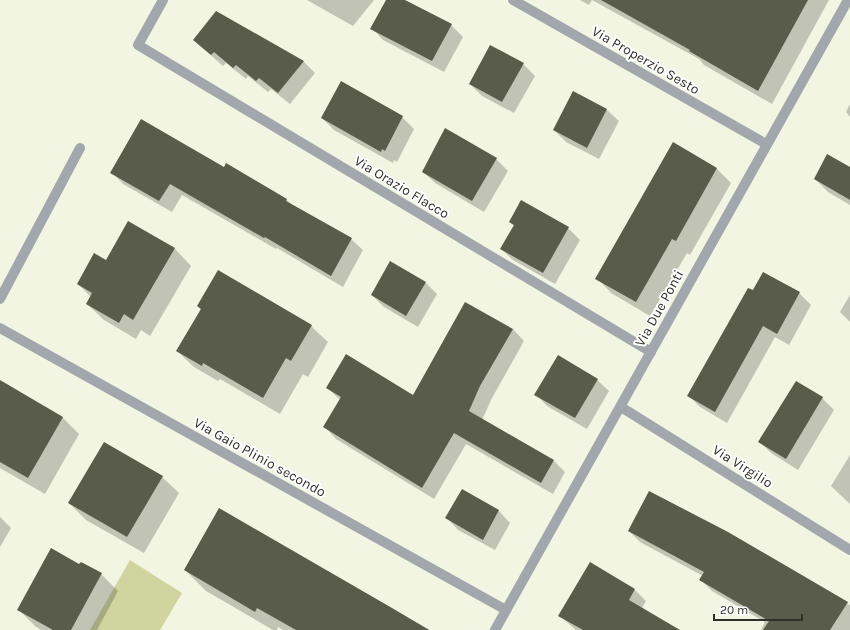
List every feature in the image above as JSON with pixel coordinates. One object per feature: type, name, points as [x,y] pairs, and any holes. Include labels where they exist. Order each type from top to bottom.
[{"type":"street","name":"Via Orazio Flacco","points":[[163,0],[138,46],[651,352]]},
{"type":"street","name":"Via Properzio Sesto","points":[[513,0],[766,144]]},
{"type":"street","name":"Via Due Ponti","points":[[496,630],[766,144],[848,0]]},
{"type":"street","points":[[0,298],[80,148]]},
{"type":"street","name":"Via Gaio Plinio secondo","points":[[0,328],[506,610]]},
{"type":"street","name":"Via Virgilio","points":[[621,407],[850,550]]},
{"type":"green space","points":[[130,560],[182,593],[160,630],[90,630]]},
{"type":"building","points":[[386,0],[405,0],[452,24],[432,61],[370,29]]},
{"type":"building","points":[[601,0],[808,0],[758,91],[689,51],[690,50]]},
{"type":"building","points":[[216,11],[304,61],[278,93],[259,78],[256,81],[236,65],[233,68],[214,52],[211,55],[193,40]]},
{"type":"building","points":[[490,45],[524,63],[502,102],[469,84]]},
{"type":"building","points":[[341,81],[403,116],[385,151],[382,149],[381,152],[321,118]]},
{"type":"building","points":[[573,91],[607,109],[587,148],[553,130]]},
{"type":"building","points":[[141,119],[224,167],[226,163],[287,199],[286,201],[352,238],[331,276],[170,184],[159,201],[110,173]]},
{"type":"building","points":[[445,128],[497,158],[472,201],[422,172]]},
{"type":"building","points":[[673,142],[717,168],[676,241],[672,239],[636,302],[595,279]]},
{"type":"building","points":[[827,154],[850,167],[850,200],[814,179]]},
{"type":"building","points":[[521,200],[569,227],[543,273],[500,249],[514,225],[509,222]]},
{"type":"building","points":[[128,221],[175,248],[133,320],[124,314],[119,323],[86,304],[92,293],[77,284],[94,253],[106,260]]},
{"type":"building","points":[[390,261],[426,282],[406,316],[371,295]]},
{"type":"building","points":[[218,270],[312,325],[291,361],[286,358],[263,398],[203,363],[202,366],[176,351],[201,309],[197,306]]},
{"type":"building","points":[[763,272],[800,292],[777,334],[763,326],[715,412],[687,396],[748,288],[753,290]]},
{"type":"building","points":[[465,302],[513,329],[480,386],[469,411],[554,460],[541,483],[454,433],[422,488],[323,427],[341,397],[326,388],[346,354],[413,395]]},
{"type":"building","points":[[558,355],[598,379],[575,418],[534,395]]},
{"type":"building","points":[[0,380],[63,417],[28,478],[0,462]]},
{"type":"building","points":[[796,381],[823,397],[786,459],[758,442]]},
{"type":"building","points":[[104,442],[163,476],[127,537],[68,503]]},
{"type":"building","points":[[462,489],[499,510],[483,540],[445,518]]},
{"type":"building","points":[[649,491],[728,532],[848,602],[830,630],[763,630],[769,621],[699,580],[704,572],[628,531]]},
{"type":"building","points":[[219,508],[429,630],[296,630],[257,608],[255,612],[184,570]]},
{"type":"building","points":[[51,548],[79,564],[81,562],[102,573],[71,630],[53,630],[17,610]]},
{"type":"building","points":[[590,562],[635,589],[629,600],[680,630],[583,630],[558,616]]}]
